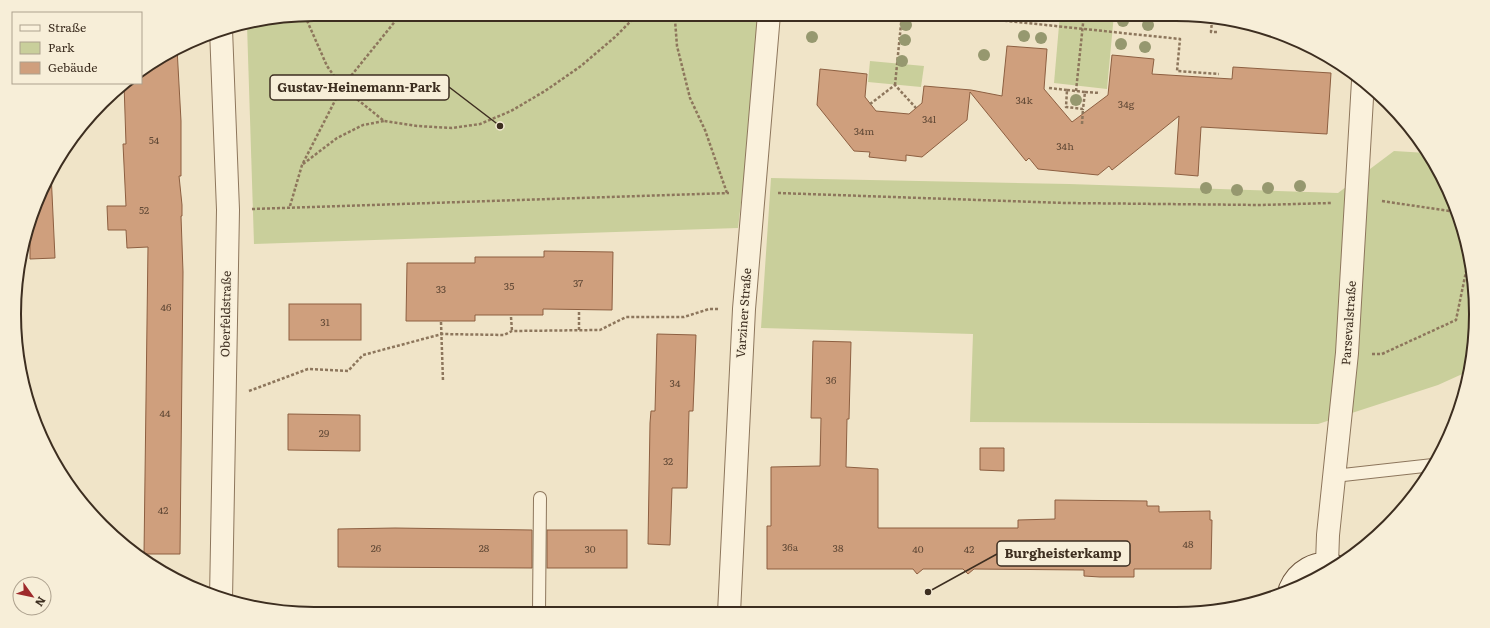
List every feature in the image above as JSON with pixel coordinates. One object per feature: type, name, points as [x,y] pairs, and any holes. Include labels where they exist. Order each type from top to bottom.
[{"type":"street","name":"Varziner Straße","points":[[729,607],[744,309],[768,21]]},
{"type":"street","name":"Oberfeldstraße","points":[[221,37],[228,210],[222,592]]},
{"type":"street","name":"Parsevalstraße","points":[[1331,563],[1328,535],[1347,353],[1363,89]]},
{"type":"street","points":[[1294,582],[1297,577],[1306,569],[1318,565],[1327,565]]},
{"type":"lane","points":[[1334,476],[1427,466]]},
{"type":"lane","points":[[539,607],[540,498]]},
{"type":"path","points":[[307,21],[327,66],[342,87],[384,121]]},
{"type":"path","points":[[290,206],[302,165],[342,87],[395,21]]},
{"type":"path","points":[[302,165],[337,138],[363,125],[384,121],[417,126],[452,128],[480,124],[511,111],[581,66],[631,21]]},
{"type":"path","points":[[675,21],[677,46],[690,98],[705,130],[727,193]]},
{"type":"path","points":[[870,104],[895,85],[901,21]]},
{"type":"path","points":[[1007,21],[1180,39],[1177,71],[1219,74]]},
{"type":"path","points":[[1076,91],[1083,21]]},
{"type":"path","points":[[1212,24],[1211,32],[1218,32]]},
{"type":"path","points":[[895,85],[916,108]]},
{"type":"path","points":[[1049,88],[1100,93]]},
{"type":"path","points":[[1067,90],[1066,107],[1083,109]]},
{"type":"path","points":[[1082,124],[1084,92]]},
{"type":"path","points":[[228,210],[290,206],[754,192],[1080,203],[1260,205],[1324,203],[1357,199],[1385,201],[1450,211]]},
{"type":"path","points":[[1347,353],[1382,354],[1456,320],[1466,273]]},
{"type":"path","points":[[225,400],[308,369],[348,371],[363,355],[442,334],[504,335],[512,331],[600,330],[626,317],[684,317],[709,310],[744,309]]},
{"type":"path","points":[[579,312],[579,331]]},
{"type":"path","points":[[511,317],[512,331]]},
{"type":"path","points":[[441,322],[443,381]]},
{"type":"green space","points":[[314,21],[762,21],[738,228],[254,244],[247,29],[276,24]]},
{"type":"green space","points":[[1059,21],[1113,21],[1107,89],[1054,83]]},
{"type":"green space","points":[[870,61],[924,66],[921,87],[868,82]]},
{"type":"green space","points":[[1394,151],[1421,153],[1439,184],[1447,202],[1459,238],[1468,295],[1468,333],[1462,374],[1438,385],[1318,424],[970,422],[973,334],[761,328],[771,178],[1069,184],[1338,193]]},
{"type":"building","points":[[1007,46],[1047,49],[1044,89],[1072,122],[1108,95],[1112,55],[1154,59],[1152,74],[1232,79],[1233,67],[1331,73],[1327,134],[1201,127],[1198,176],[1175,174],[1179,116],[1112,170],[1109,166],[1098,175],[1038,169],[1029,158],[1026,161],[970,92],[967,120],[922,157],[906,155],[906,161],[869,157],[870,152],[854,151],[817,105],[820,69],[867,74],[865,97],[876,111],[909,114],[922,103],[924,86],[971,90],[1002,96]]},
{"type":"building","points":[[177,55],[181,121],[181,176],[179,176],[182,205],[183,272],[180,554],[146,554],[144,552],[148,247],[127,248],[126,230],[108,230],[107,206],[126,206],[123,144],[126,144],[124,91],[134,84],[142,84],[142,77],[151,70]]},
{"type":"building","points":[[52,183],[55,258],[30,259],[31,238],[43,202]]},
{"type":"building","points":[[544,251],[613,252],[612,310],[543,309],[543,315],[475,315],[475,321],[406,321],[407,263],[475,263],[475,257],[544,257]]},
{"type":"building","points":[[289,304],[361,304],[361,340],[289,340]]},
{"type":"building","points":[[657,334],[696,335],[693,411],[689,411],[687,488],[672,488],[670,545],[648,544],[650,423],[651,411],[655,411]]},
{"type":"building","points":[[813,341],[851,342],[846,467],[878,469],[878,528],[1018,528],[1018,520],[1055,519],[1055,500],[1147,501],[1147,506],[1159,506],[1159,512],[1210,511],[1210,520],[1212,520],[1211,569],[1134,569],[1134,577],[1100,577],[1084,576],[1084,570],[974,569],[968,574],[963,569],[923,569],[917,574],[913,569],[767,569],[767,526],[771,526],[771,467],[820,466],[821,418],[811,418]]},
{"type":"building","points":[[288,414],[360,415],[360,451],[288,450]]},
{"type":"building","points":[[980,448],[1004,448],[1004,471],[980,470]]},
{"type":"building","points":[[395,528],[532,530],[532,568],[338,567],[338,529]]},
{"type":"building","points":[[547,530],[627,530],[627,568],[547,568]]},
{"type":"place","name":"Gustav-Heinemann-Park","points":[[500,126]]},
{"type":"place","name":"Burgheisterkamp","points":[[928,592]]}]
